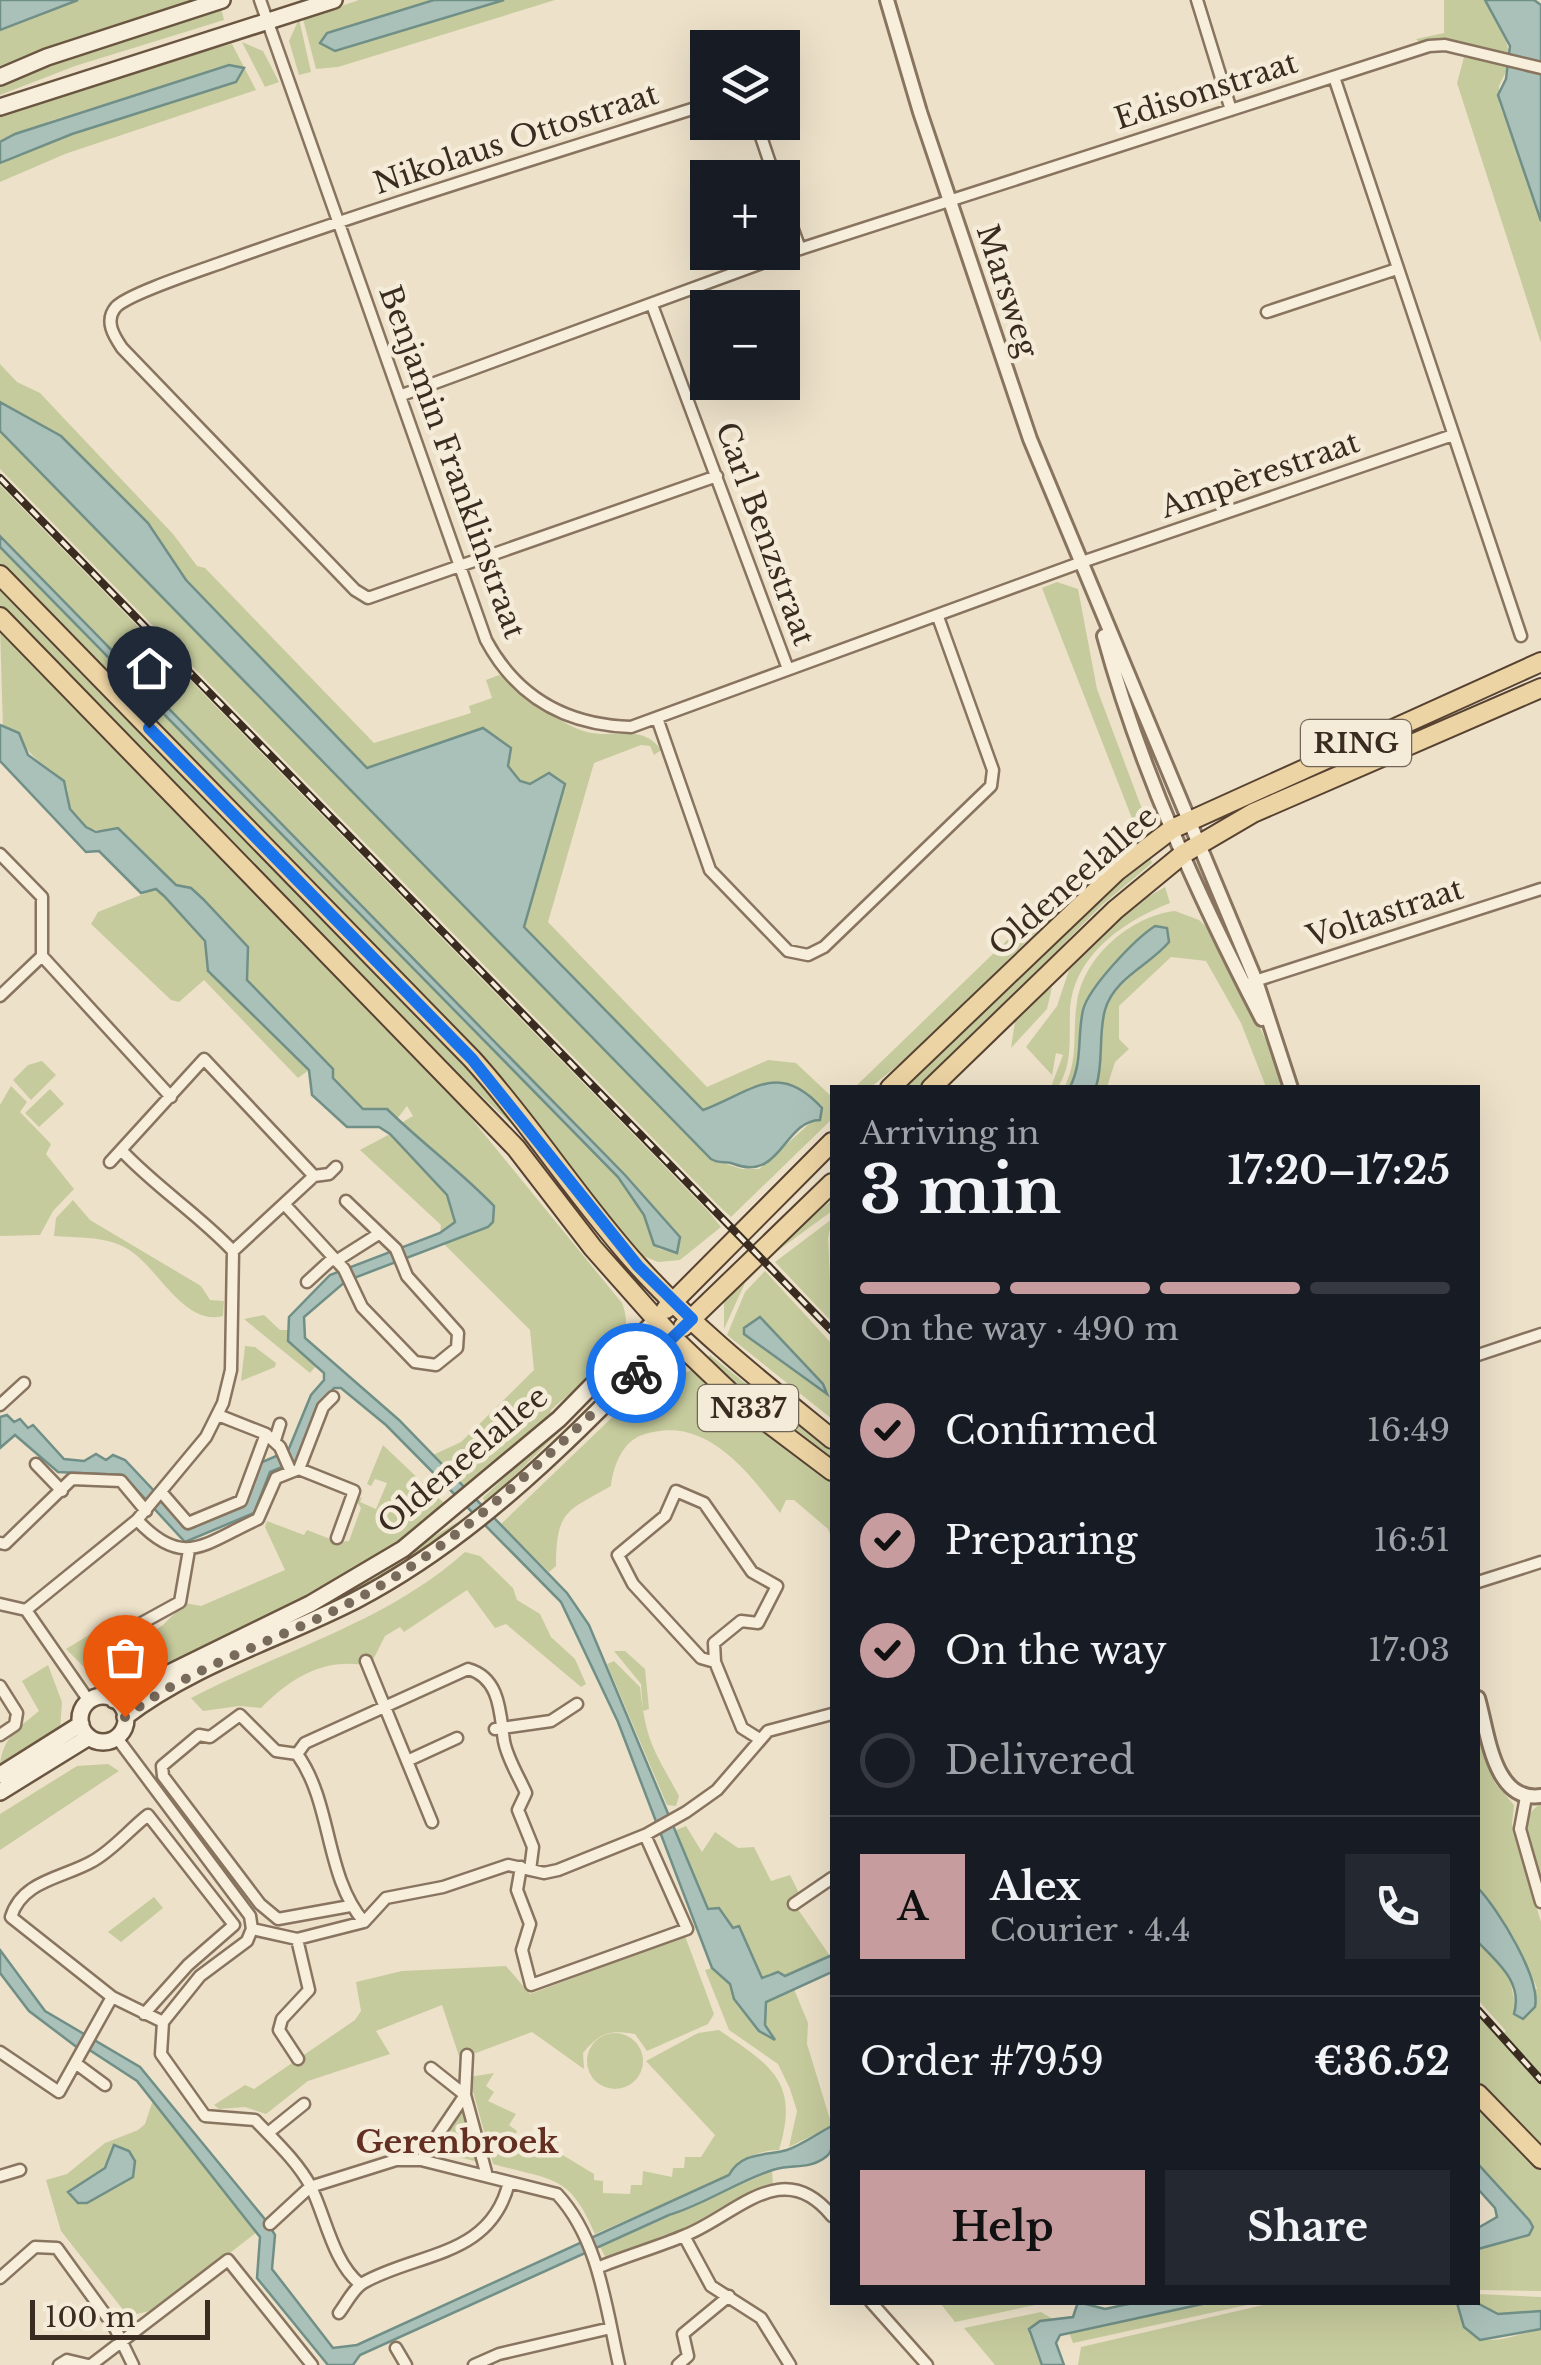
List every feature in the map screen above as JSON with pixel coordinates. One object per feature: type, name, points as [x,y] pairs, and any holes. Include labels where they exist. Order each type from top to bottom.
[{"type":"main road","points":[[0,77],[46,57],[222,0]]},
{"type":"main road","points":[[0,106],[334,0]]},
{"type":"main road","points":[[0,576],[472,1059],[539,1138],[611,1234],[672,1302]]},
{"type":"main road","points":[[0,617],[516,1148],[670,1336]]},
{"type":"main road","name":"Oldeneelallee","points":[[893,1085],[1116,871],[1172,828],[1541,662]]},
{"type":"main road","name":"Oldeneelallee","points":[[934,1085],[1116,910],[1183,854],[1253,813],[1541,688]]},
{"type":"main road","name":"Oldeneelallee","points":[[114,1700],[324,1596],[392,1556],[442,1518],[559,1419],[830,1144]]},
{"type":"main road","name":"Oldeneelallee","points":[[125,1717],[222,1660],[357,1599],[462,1533],[492,1509],[830,1184]]},
{"type":"main road","name":"N337","points":[[672,1302],[830,1437]]},
{"type":"main road","name":"N337","points":[[670,1336],[738,1400],[830,1469]]},
{"type":"main road","points":[[101,1696],[114,1700],[125,1717],[117,1738],[100,1742],[85,1730],[82,1708],[101,1696]]},
{"type":"main road","points":[[0,1775],[85,1730]]},
{"type":"main road","points":[[0,1792],[85,1730]]},
{"type":"main road","points":[[1480,2096],[1541,2159]]},
{"type":"street","name":"Benjamin Franklinstraat","points":[[260,0],[494,655],[567,718],[596,726],[631,727],[1082,562]]},
{"type":"street","points":[[1196,0],[1231,110]]},
{"type":"street","name":"Marsweg","points":[[888,2],[1030,439],[1082,562],[1118,690],[1183,854],[1250,983]]},
{"type":"street","name":"Edisonstraat","points":[[800,249],[1437,45],[1541,68]]},
{"type":"street","points":[[1334,77],[1521,636]]},
{"type":"street","name":"Nikolaus Ottostraat","points":[[462,566],[381,597],[368,598],[355,590],[112,333],[111,318],[120,304],[339,221],[690,110]]},
{"type":"street","points":[[1267,312],[1397,269]]},
{"type":"street","name":"Edisonstraat","points":[[402,394],[743,270]]},
{"type":"street","name":"Carl Benzstraat","points":[[652,304],[788,669]]},
{"type":"street","name":"Ampèrestraat","points":[[1082,562],[1453,435]]},
{"type":"street","points":[[462,566],[717,476]]},
{"type":"street","name":"Marsweg","points":[[1090,586],[1200,843],[1290,1085]]},
{"type":"street","points":[[657,718],[710,870],[788,951],[808,955],[824,947],[990,786],[993,770],[938,617]]},
{"type":"street","points":[[0,854],[42,896],[42,956],[171,1098]]},
{"type":"street","name":"Voltastraat","points":[[1250,983],[1541,889]]},
{"type":"street","points":[[0,996],[42,956]]},
{"type":"street","points":[[110,1162],[204,1060],[314,1176]]},
{"type":"street","points":[[26,1610],[145,1512],[161,1494],[218,1415],[230,1380],[233,1251],[198,1214],[162,1192],[122,1151]]},
{"type":"street","points":[[233,1251],[314,1176],[329,1174],[336,1167]]},
{"type":"street","points":[[286,1206],[338,1263],[362,1307],[415,1362],[431,1368],[448,1358],[460,1340],[401,1262],[396,1249],[377,1235],[346,1201]]},
{"type":"street","points":[[307,1282],[377,1235]]},
{"type":"street","points":[[1480,1354],[1541,1334]]},
{"type":"street","points":[[0,1405],[24,1383]]},
{"type":"street","points":[[0,1543],[5,1544],[72,1479],[121,1481],[145,1512],[162,1545],[189,1550],[258,1520],[276,1478],[293,1469],[323,1407],[333,1397]]},
{"type":"street","points":[[218,1415],[270,1437],[293,1469],[354,1491],[337,1538]]},
{"type":"street","points":[[161,1494],[188,1523],[241,1500],[280,1424]]},
{"type":"street","points":[[36,1464],[62,1491]]},
{"type":"street","points":[[715,1662],[701,1658],[634,1584],[618,1556],[665,1516],[676,1491],[704,1502],[752,1572],[778,1586],[758,1624],[740,1621],[714,1643],[715,1662],[742,1728],[758,1738]]},
{"type":"street","points":[[120,1634],[161,1608],[180,1602],[189,1550]]},
{"type":"street","points":[[1480,1581],[1541,1562]]},
{"type":"street","points":[[0,1604],[26,1610],[89,1701]]},
{"type":"street","points":[[366,1661],[432,1822]]},
{"type":"street","points":[[298,1754],[306,1743],[468,1669],[490,1682],[506,1719],[500,1730]]},
{"type":"street","points":[[0,1686],[17,1713],[15,1725],[0,1734]]},
{"type":"street","points":[[500,1730],[551,1720],[577,1704]]},
{"type":"street","points":[[1480,1705],[1500,1775],[1512,1791],[1534,1796],[1520,1830],[1541,1902]]},
{"type":"street","points":[[298,1754],[276,1751],[240,1715],[210,1737],[199,1735],[162,1766],[163,1776],[260,1904],[278,1920],[350,1906]]},
{"type":"street","points":[[252,1929],[296,1938],[364,1922],[386,1898],[444,1886],[508,1865],[558,1870],[680,1816],[717,1790],[758,1738],[830,1715]]},
{"type":"street","points":[[500,1730],[526,1792],[518,1810],[533,1847],[517,1890],[530,1924],[522,1950],[531,1986],[687,1930],[649,1832]]},
{"type":"street","points":[[117,1738],[250,1916],[252,1929],[247,1940],[200,1976],[163,2022],[160,2054],[205,2116],[256,2120],[268,2133],[310,2186],[347,2274],[360,2284]]},
{"type":"street","points":[[407,1760],[458,1738]]},
{"type":"street","points":[[298,1754],[315,1785],[350,1906],[364,1922]]},
{"type":"street","points":[[144,2014],[188,1965],[234,1925],[148,1814],[92,1862],[28,1891],[14,1904],[11,1917],[112,1997],[144,2014],[163,2022]]},
{"type":"street","points":[[794,1904],[830,1879]]},
{"type":"street","points":[[296,1938],[309,1990],[282,2019],[279,2030],[298,2058]]},
{"type":"street","points":[[0,2052],[59,2092],[85,2053],[112,1997]]},
{"type":"street","points":[[467,2055],[465,2094],[487,2176]]},
{"type":"street","points":[[78,2065],[106,2085]]},
{"type":"street","points":[[431,2068],[465,2094]]},
{"type":"street","points":[[421,2160],[465,2094]]},
{"type":"street","points":[[268,2133],[304,2104]]},
{"type":"street","points":[[270,2224],[310,2186],[396,2160],[421,2160],[558,2194],[572,2210],[597,2268],[619,2365]]},
{"type":"street","points":[[0,2176],[20,2170]]},
{"type":"street","points":[[339,2313],[360,2284],[436,2258],[487,2224],[499,2213],[509,2182]]},
{"type":"street","points":[[597,2268],[684,2236],[748,2199],[779,2189],[814,2198],[830,2214]]},
{"type":"street","points":[[684,2236],[699,2272],[710,2286],[761,2318],[790,2365]]},
{"type":"street","points":[[0,2278],[34,2247],[57,2248],[121,2339],[134,2365]]},
{"type":"street","points":[[59,2365],[67,2360],[89,2365],[228,2260],[312,2365]]},
{"type":"street","points":[[678,2365],[688,2356],[683,2334],[728,2296]]},
{"type":"street","points":[[874,2305],[927,2365]]},
{"type":"street","points":[[474,2365],[499,2354],[611,2328]]},
{"type":"street","points":[[396,2348],[406,2365]]},
{"type":"green space","points":[[78,0],[204,0],[0,67],[0,30]]},
{"type":"green space","points":[[359,0],[434,0],[327,33],[335,51],[504,0],[555,0],[338,67],[316,69],[303,19]]},
{"type":"green space","points":[[1444,0],[1485,0],[1504,33],[1510,57],[1447,41],[1420,43],[1416,39],[1444,33]]},
{"type":"green space","points":[[221,8],[224,20],[75,66],[0,95],[0,84],[15,77]]},
{"type":"green space","points":[[299,19],[311,72],[299,75],[289,41]]},
{"type":"green space","points":[[242,42],[263,51],[279,82],[265,87]]},
{"type":"green space","points":[[232,44],[256,90],[65,154],[0,182],[0,163],[72,134],[236,82],[244,70],[229,65],[50,121],[0,142],[0,114],[91,81]]},
{"type":"green space","points":[[1464,57],[1509,65],[1499,86],[1499,103],[1541,221],[1541,343],[1457,83]]},
{"type":"green space","points":[[0,364],[17,382],[40,393],[173,534],[197,566],[205,568],[374,743],[471,713],[469,706],[492,698],[486,680],[499,675],[574,728],[597,734],[637,734],[654,742],[661,750],[654,755],[650,746],[641,745],[594,763],[548,922],[707,1087],[768,1060],[796,1063],[830,1095],[830,1121],[731,1217],[0,469],[0,431],[711,1159],[742,1169],[759,1169],[822,1108],[807,1094],[779,1083],[751,1088],[703,1110],[524,927],[549,773],[530,784],[520,781],[508,766],[511,748],[483,728],[367,769],[186,580],[148,523],[61,436],[0,402]]},
{"type":"green space","points":[[0,485],[721,1227],[680,1260],[658,1262],[638,1254],[544,1134],[0,567],[0,547],[618,1177],[644,1215],[659,1249],[677,1253],[680,1237],[625,1175],[0,536]]},
{"type":"green space","points":[[1057,582],[1078,589],[1097,689],[1142,809],[1142,841],[1032,936],[923,1045],[873,1085],[857,1085],[1085,865],[1135,826],[1042,588]]},
{"type":"green space","points":[[0,585],[442,1038],[498,1099],[526,1138],[431,1048],[0,607]]},
{"type":"green space","points":[[0,627],[440,1080],[622,1303],[624,1337],[606,1364],[551,1410],[549,1419],[464,1490],[433,1455],[461,1442],[534,1370],[530,1330],[444,1244],[493,1222],[448,1161],[438,1160],[401,1123],[413,1116],[407,1106],[397,1119],[387,1109],[363,1109],[332,1078],[333,1069],[247,980],[248,947],[195,891],[175,885],[118,829],[96,830],[78,821],[70,808],[67,787],[59,777],[30,752],[21,737],[3,730]]},
{"type":"green space","points":[[1149,854],[1152,863],[1102,905],[924,1085],[907,1085],[1096,898]]},
{"type":"green space","points":[[1165,887],[1170,903],[1119,931],[1090,958],[1073,992],[1066,1069],[1059,1085],[1052,1085],[1063,1055],[1056,1053],[1052,1075],[1026,1047],[1057,1006],[1069,970],[1139,902]]},
{"type":"green space","points":[[156,889],[205,941],[208,971],[309,1070],[298,1078],[204,980],[179,1002],[171,1000],[91,924],[98,912]]},
{"type":"green space","points":[[1175,911],[1199,920],[1213,933],[1267,1042],[1283,1085],[1265,1085],[1241,1023],[1206,961],[1171,957],[1119,1006],[1119,1039],[1129,1049],[1115,1062],[1108,1085],[1096,1085],[1105,1008],[1117,989],[1169,942],[1169,932],[1163,926],[1113,966],[1093,990],[1082,1018],[1077,1070],[1071,1085],[1065,1085],[1073,1056],[1077,1002],[1089,969],[1112,941],[1158,914]]},
{"type":"green space","points":[[1052,987],[1047,1009],[1011,1048],[1016,1015]]},
{"type":"green space","points":[[42,1061],[56,1075],[31,1100],[13,1080],[28,1065]]},
{"type":"green space","points":[[11,1086],[27,1102],[20,1112],[51,1144],[46,1154],[74,1189],[53,1211],[40,1235],[0,1236],[0,1105]]},
{"type":"green space","points":[[50,1089],[64,1104],[39,1127],[25,1113]]},
{"type":"green space","points":[[390,1134],[447,1196],[455,1222],[440,1233],[441,1225],[360,1150]]},
{"type":"green space","points":[[73,1200],[90,1220],[201,1286],[210,1300],[224,1301],[223,1316],[208,1317],[195,1312],[136,1255],[116,1243],[54,1236],[56,1218]]},
{"type":"green space","points":[[830,1202],[830,1212],[780,1249],[745,1283],[724,1329],[724,1299],[777,1246]]},
{"type":"green space","points":[[830,1221],[830,1320],[775,1262]]},
{"type":"green space","points":[[765,1271],[830,1342],[830,1417],[727,1335],[745,1292]]},
{"type":"green space","points":[[264,1315],[280,1330],[289,1330],[288,1341],[316,1366],[310,1373],[244,1319]]},
{"type":"green space","points":[[245,1346],[255,1347],[276,1363],[275,1367],[241,1381]]},
{"type":"green space","points":[[710,1355],[830,1450],[830,1464],[747,1401],[704,1361]]},
{"type":"green space","points":[[619,1367],[622,1370],[486,1504],[483,1498]]},
{"type":"green space","points":[[697,1368],[830,1475],[830,1534],[794,1500],[786,1500],[780,1513],[721,1449],[685,1432],[664,1430],[629,1443],[616,1463],[611,1486],[567,1514],[559,1533],[556,1566],[549,1572],[500,1525],[622,1408],[652,1385]]},
{"type":"green space","points":[[383,1445],[446,1505],[445,1512],[353,1575],[128,1686],[91,1674],[66,1649],[107,1624],[117,1641],[128,1647],[163,1625],[185,1603],[201,1606],[285,1570],[265,1527],[267,1521],[304,1535],[307,1530],[338,1542],[349,1541],[361,1508],[356,1500],[362,1497],[360,1502],[376,1509],[387,1483],[375,1479],[371,1486],[367,1484]]},
{"type":"green space","points":[[456,1523],[459,1526],[400,1570],[140,1701],[138,1697],[348,1588]]},
{"type":"green space","points":[[465,1552],[480,1556],[513,1588],[517,1600],[540,1614],[551,1637],[575,1659],[586,1684],[581,1687],[506,1624],[495,1628],[467,1590],[404,1632],[400,1627],[385,1636],[370,1666],[338,1664],[311,1672],[285,1687],[261,1708],[239,1706],[203,1711],[191,1698],[369,1616],[435,1576]]},
{"type":"green space","points":[[614,1651],[625,1651],[645,1669],[649,1709],[643,1711],[641,1684]]},
{"type":"green space","points":[[614,1661],[640,1687],[652,1744],[679,1796],[676,1806],[667,1805],[607,1664]]},
{"type":"green space","points":[[48,1665],[62,1702],[60,1730],[0,1770],[7,1743],[39,1711],[22,1681]]},
{"type":"green space","points":[[1480,1731],[1495,1783],[1514,1805],[1512,1824],[1541,1922],[1541,2152],[1480,2088],[1480,2016],[1499,2037],[1506,2031],[1480,2002],[1480,1944],[1509,1975],[1518,2017],[1537,1988],[1514,1938],[1480,1891]]},
{"type":"green space","points":[[108,1764],[119,1771],[0,1850],[0,1814],[77,1766]]},
{"type":"green space","points":[[1541,1804],[1541,1881],[1526,1829],[1532,1811]]},
{"type":"green space","points":[[686,1826],[702,1852],[715,1832],[738,1848],[754,1847],[771,1881],[790,1875],[799,1893],[791,1899],[830,1956],[784,1976],[770,1973],[762,1979],[739,1927],[733,1929],[726,1916],[708,1910],[676,1830]]},
{"type":"green space","points":[[154,1897],[163,1908],[121,1942],[108,1932]]},
{"type":"green space","points":[[685,1936],[714,2014],[708,2024],[647,2051],[635,2034],[606,2034],[583,2053],[584,2069],[532,2032],[460,2059],[442,2005],[376,2031],[390,2054],[308,2081],[266,2114],[245,2107],[219,2109],[214,2105],[245,2085],[254,2089],[355,2020],[361,2011],[356,1982],[402,1971],[506,1966],[530,1994]]},
{"type":"green space","points":[[712,1968],[730,1984],[734,1999],[759,2031],[773,2037],[765,2025],[766,2002],[794,1989],[808,2023],[807,2044],[830,2127],[789,2147],[797,2111],[790,2089],[778,2064],[729,2030],[705,1970]]},
{"type":"green space","points":[[719,2030],[766,2066],[783,2091],[785,2127],[779,2150],[751,2156],[730,2175],[595,2234],[576,2200],[556,2182],[493,2164],[469,2077],[494,2073],[486,2086],[494,2092],[488,2101],[516,2114],[509,2125],[517,2131],[512,2141],[534,2154],[539,2146],[548,2152],[551,2148],[594,2174],[594,2180],[603,2181],[603,2193],[630,2194],[631,2185],[642,2185],[643,2171],[672,2177],[673,2168],[684,2168],[685,2157],[701,2157],[715,2135],[646,2061],[698,2033]]},
{"type":"green space","points":[[615,2033],[634,2042],[643,2061],[634,2080],[615,2089],[596,2080],[587,2061],[596,2042]]},
{"type":"green space","points":[[153,2100],[257,2232],[158,2309],[128,2316],[61,2231],[46,2180],[67,2174],[105,2143],[145,2124]],"holes":[[[111,2149],[104,2193],[87,2203],[68,2192],[105,2168]]]},
{"type":"green space","points":[[1480,2106],[1541,2169],[1541,2291],[1480,2290],[1480,2248],[1529,2235],[1517,2206],[1480,2166]]},
{"type":"green space","points":[[464,2108],[479,2162],[433,2151]]},
{"type":"green space","points":[[772,2171],[773,2185],[735,2199],[686,2232],[664,2235],[607,2260],[600,2247]]},
{"type":"green space","points":[[1480,2294],[1541,2297],[1541,2311],[1498,2314],[1479,2305]]},
{"type":"green space","points":[[942,2305],[1036,2305],[955,2322]]},
{"type":"green space","points":[[1188,2305],[1247,2305],[1073,2343],[1069,2332]]},
{"type":"green space","points":[[1263,2305],[1458,2305],[1470,2331],[1488,2340],[1541,2329],[1541,2365],[1078,2365],[1081,2347]]},
{"type":"green space","points":[[1041,2312],[1056,2321],[1046,2320],[1029,2334],[1042,2365],[995,2365],[964,2328]]},
{"type":"water","points":[[0,0],[78,0],[0,30]]},
{"type":"water","points":[[434,0],[504,0],[335,51],[320,43],[327,33]]},
{"type":"water","points":[[1485,0],[1534,0],[1541,5],[1541,221],[1498,95],[1506,79],[1510,46]]},
{"type":"water","points":[[229,65],[244,68],[236,82],[72,134],[0,163],[0,142],[15,134]]},
{"type":"water","points":[[0,402],[61,436],[148,523],[186,580],[367,768],[483,728],[511,748],[508,766],[520,781],[530,784],[549,773],[565,784],[524,927],[703,1110],[751,1088],[778,1083],[792,1085],[822,1108],[820,1120],[798,1130],[762,1165],[750,1167],[711,1159],[0,431]]},
{"type":"water","points":[[0,536],[625,1175],[680,1237],[677,1253],[654,1245],[644,1215],[618,1177],[0,547]]},
{"type":"water","points":[[0,725],[19,733],[28,755],[64,781],[70,809],[86,827],[96,832],[118,828],[176,885],[191,888],[203,899],[248,947],[247,980],[333,1069],[333,1078],[363,1109],[387,1109],[494,1206],[493,1222],[488,1227],[346,1281],[304,1317],[305,1338],[399,1420],[567,1593],[589,1625],[708,1909],[719,1908],[733,1928],[739,1926],[762,1978],[778,1972],[785,1976],[830,1956],[830,1973],[766,2002],[765,2025],[775,2040],[759,2031],[734,1999],[730,1984],[712,1968],[618,1722],[561,1602],[386,1425],[341,1388],[334,1388],[323,1401],[299,1460],[270,1472],[254,1513],[185,1542],[123,1475],[58,1472],[15,1435],[0,1448],[0,1417],[7,1415],[14,1422],[20,1419],[28,1428],[33,1425],[64,1459],[84,1461],[96,1454],[106,1460],[113,1455],[125,1460],[188,1527],[243,1503],[260,1463],[288,1451],[311,1395],[324,1380],[324,1373],[288,1341],[289,1317],[330,1275],[440,1233],[455,1222],[447,1195],[390,1134],[379,1127],[347,1127],[312,1095],[309,1070],[208,971],[205,941],[164,896],[156,889],[141,893],[99,851],[86,852],[0,761]]},
{"type":"water","points":[[1155,926],[1167,928],[1169,942],[1124,980],[1105,1010],[1096,1085],[1071,1085],[1087,1000],[1136,941]]},
{"type":"water","points":[[760,1317],[823,1384],[827,1394],[744,1334],[744,1328]]},
{"type":"water","points":[[1480,1891],[1506,1927],[1531,1979],[1535,2007],[1523,2019],[1514,2014],[1515,1992],[1501,1966],[1480,1944]]},
{"type":"water","points":[[0,1950],[45,2011],[140,2067],[268,2223],[275,2235],[272,2269],[333,2348],[357,2345],[729,2175],[748,2158],[787,2150],[830,2127],[830,2153],[808,2165],[776,2169],[751,2178],[360,2355],[353,2365],[328,2365],[257,2278],[260,2237],[137,2081],[91,2051],[78,2048],[29,2011],[0,1973]]},
{"type":"water","points":[[114,2145],[129,2151],[135,2161],[133,2177],[87,2203],[78,2203],[68,2192],[105,2168]]},
{"type":"water","points":[[1480,2166],[1529,2220],[1533,2227],[1529,2235],[1480,2248],[1480,2227],[1497,2217],[1495,2208],[1480,2191]]},
{"type":"water","points":[[1077,2305],[1105,2309],[1124,2305],[1198,2305],[1060,2335],[1056,2343],[1064,2365],[1042,2365],[1029,2329],[1040,2321],[1073,2317]]},
{"type":"water","points":[[1458,2305],[1480,2305],[1498,2314],[1541,2311],[1541,2329],[1480,2340],[1464,2327]]},
{"type":"railway","points":[[0,478],[830,1329]]},
{"type":"railway","points":[[1480,2012],[1541,2080]]},
{"type":"way so far","points":[[125,1717],[222,1660],[357,1599],[462,1533],[636,1373]]},
{"type":"district","name":"Gerenbroek","points":[[457,2142]]},
{"type":"route","points":[[149,728],[472,1059],[504,1094],[638,1266],[692,1319],[670,1336],[636,1373]]}]
